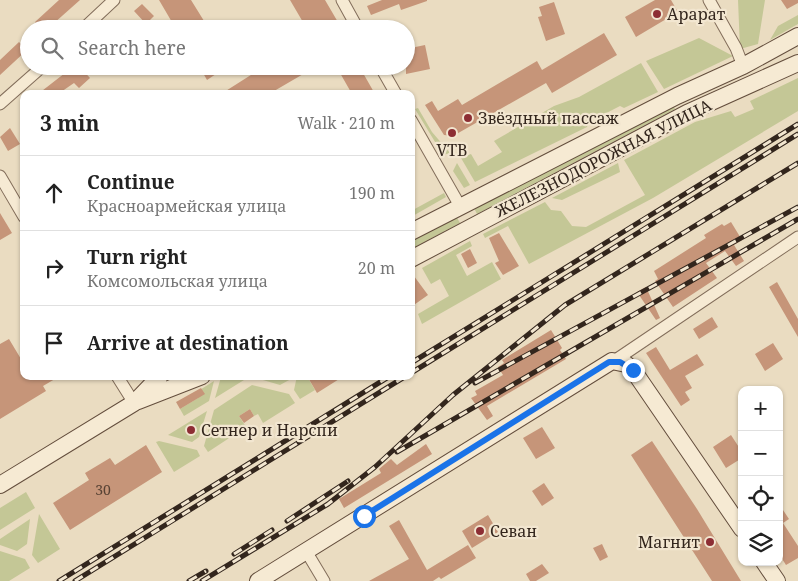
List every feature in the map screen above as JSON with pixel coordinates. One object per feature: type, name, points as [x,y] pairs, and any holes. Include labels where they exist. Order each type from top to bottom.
[{"type":"main road","name":"ЖЕЛЕЗНОДОРОЖНАЯ УЛИЦА","points":[[415,230],[677,96],[743,66],[798,36]]},
{"type":"main road","name":"ЖЕЛЕЗНОДОРОЖНАЯ УЛИЦА","points":[[415,257],[687,113],[798,63]]},
{"type":"main road","points":[[460,206],[472,226]]},
{"type":"main road","points":[[258,581],[614,361],[626,364],[633,370],[738,523]]},
{"type":"main road","points":[[134,403],[156,380]]},
{"type":"main road","points":[[0,485],[134,403],[192,380]]},
{"type":"main road","points":[[767,566],[777,581]]},
{"type":"street","points":[[93,20],[114,0]]},
{"type":"street","points":[[342,0],[353,20]]},
{"type":"street","points":[[709,0],[736,48],[743,66]]},
{"type":"street","points":[[0,104],[33,75]]},
{"type":"street","points":[[385,75],[394,90]]},
{"type":"street","points":[[415,127],[460,206]]},
{"type":"street","points":[[0,176],[20,210]]},
{"type":"street","points":[[614,361],[798,237]]},
{"type":"street","points":[[633,370],[642,342]]},
{"type":"street","points":[[120,380],[134,403]]},
{"type":"street","points":[[306,551],[324,581]]},
{"type":"green space","points":[[738,0],[765,0],[758,44],[740,49]]},
{"type":"green space","points":[[798,15],[798,24],[770,40],[778,26]]},
{"type":"green space","points":[[699,38],[733,56],[664,89],[646,61]]},
{"type":"green space","points":[[641,63],[658,92],[624,108],[620,106],[589,122],[587,127],[475,182],[461,158],[471,154],[478,166],[502,152],[494,141],[554,106],[579,97]]},
{"type":"green space","points":[[798,78],[798,111],[653,198],[529,264],[508,226],[485,238],[483,234],[545,202],[551,210],[561,211],[572,226],[586,227],[645,195],[624,160],[695,122],[731,111],[735,117],[754,109],[750,101]]},
{"type":"green space","points":[[672,104],[675,109],[477,214],[474,208]]},
{"type":"green space","points":[[418,108],[432,132],[450,153],[443,155],[415,109]]},
{"type":"green space","points":[[457,163],[470,185],[464,188],[453,171]]},
{"type":"green space","points":[[618,163],[620,172],[562,200],[552,198]]},
{"type":"green space","points":[[444,193],[446,197],[415,215],[415,209]]},
{"type":"green space","points":[[456,216],[460,223],[415,247],[415,239]]},
{"type":"green space","points":[[470,241],[472,246],[456,255],[467,276],[492,262],[501,279],[422,324],[418,314],[449,296],[440,279],[431,284],[422,268]]},
{"type":"green space","points":[[220,380],[244,380],[215,398]]},
{"type":"green space","points":[[263,380],[289,380],[280,385]]},
{"type":"green space","points":[[296,380],[309,380],[315,390],[300,399],[294,390]]},
{"type":"green space","points":[[214,381],[209,401],[184,416],[180,409],[198,398],[195,393]]},
{"type":"green space","points":[[252,385],[289,394],[295,403],[263,423],[258,414],[254,416],[250,409],[239,416],[246,427],[208,452],[204,446],[214,410]]},
{"type":"green space","points":[[207,411],[199,437],[192,442],[168,435]]},
{"type":"green space","points":[[159,441],[197,450],[200,456],[174,472],[156,442]]},
{"type":"green space","points":[[26,492],[35,508],[0,530],[0,508]]},
{"type":"green space","points":[[39,514],[60,549],[38,563],[32,555]]},
{"type":"green space","points":[[30,519],[27,544],[17,551],[0,545],[0,539]]},
{"type":"green space","points":[[0,551],[25,559],[30,568],[9,581],[0,581]]},
{"type":"building","points":[[59,0],[80,0],[58,20],[37,20]]},
{"type":"building","points":[[159,0],[191,0],[203,20],[171,20]]},
{"type":"building","points":[[290,0],[325,0],[337,20],[302,20]]},
{"type":"building","points":[[382,0],[427,1],[401,10],[399,4],[371,15],[367,6]]},
{"type":"building","points":[[655,0],[671,0],[678,12],[636,37],[625,17]]},
{"type":"building","points":[[781,0],[798,0],[798,3],[787,9]]},
{"type":"building","points":[[554,2],[565,34],[546,41],[538,17],[542,16],[539,7]]},
{"type":"building","points":[[142,4],[154,16],[150,20],[142,20],[134,11]]},
{"type":"building","points":[[604,33],[617,55],[552,93],[546,83],[453,136],[444,135],[425,105],[432,101],[438,111],[458,99],[462,105],[537,61],[542,70]]},
{"type":"building","points":[[20,43],[20,56],[0,75],[0,60]]},
{"type":"building","points":[[425,45],[430,69],[415,72],[415,47]]},
{"type":"building","points":[[62,75],[87,75],[90,78],[79,88],[74,83],[64,90],[43,90]]},
{"type":"building","points":[[204,75],[214,75],[207,80]]},
{"type":"building","points":[[251,75],[302,75],[276,90],[227,90]]},
{"type":"building","points":[[341,75],[364,75],[373,90],[350,90]]},
{"type":"building","points":[[10,128],[20,144],[8,151],[0,137]]},
{"type":"building","points":[[0,213],[12,233],[0,240]]},
{"type":"building","points":[[731,222],[742,240],[734,245],[744,261],[736,266],[725,251],[706,263],[717,278],[673,307],[655,281],[658,279],[654,271],[706,238],[704,235],[722,224],[724,226]]},
{"type":"building","points":[[499,233],[519,266],[503,275],[495,263],[499,261],[489,238]]},
{"type":"building","points":[[470,249],[477,263],[468,268],[461,254]]},
{"type":"building","points":[[415,277],[428,295],[415,304]]},
{"type":"building","points":[[777,282],[798,319],[798,337],[769,287]]},
{"type":"building","points":[[646,287],[660,318],[656,320],[637,292]]},
{"type":"building","points":[[712,317],[718,327],[699,339],[693,329]]},
{"type":"building","points":[[551,330],[562,348],[560,350],[566,359],[487,406],[493,416],[487,420],[471,398],[477,395],[475,391],[503,375],[498,367],[504,363],[502,360]]},
{"type":"building","points":[[9,339],[20,357],[20,380],[53,380],[43,386],[46,391],[0,419],[0,344]]},
{"type":"building","points":[[773,343],[783,359],[765,371],[755,354]]},
{"type":"building","points":[[656,347],[670,370],[697,354],[704,365],[685,376],[692,388],[685,392],[690,400],[681,406],[646,353]]},
{"type":"building","points":[[309,380],[338,380],[317,393]]},
{"type":"building","points":[[201,388],[205,394],[180,409],[176,402]]},
{"type":"building","points":[[250,409],[254,416],[244,423],[239,416]]},
{"type":"building","points":[[542,427],[555,448],[536,459],[523,438]]},
{"type":"building","points":[[731,435],[738,446],[738,460],[726,468],[713,447]]},
{"type":"building","points":[[652,441],[741,581],[712,581],[631,455]]},
{"type":"building","points":[[426,444],[432,454],[344,508],[339,499],[381,473],[379,469],[391,459],[397,465]]},
{"type":"building","points":[[146,445],[162,472],[70,530],[53,503],[89,480],[85,473],[110,458],[115,465]]},
{"type":"building","points":[[544,483],[554,498],[542,506],[532,491]]},
{"type":"building","points":[[783,510],[789,519],[783,523]]},
{"type":"building","points":[[488,515],[498,532],[472,548],[462,531]]},
{"type":"building","points":[[399,520],[427,570],[468,545],[476,558],[441,579],[439,577],[433,581],[369,581],[409,559],[389,526]]},
{"type":"building","points":[[783,523],[798,546],[798,558],[786,565],[783,560]]},
{"type":"building","points":[[602,544],[608,557],[600,561],[593,548]]},
{"type":"building","points":[[542,564],[549,573],[536,581],[530,581],[526,574]]},
{"type":"railway","points":[[415,361],[798,124]]},
{"type":"railway","points":[[415,371],[798,134]]},
{"type":"railway","points":[[202,581],[328,504],[375,467],[453,395],[565,305],[798,163]]},
{"type":"railway","points":[[475,383],[798,207]]},
{"type":"railway","points":[[397,452],[798,219]]},
{"type":"railway","points":[[59,581],[384,380]]},
{"type":"railway","points":[[75,581],[400,380]]},
{"type":"railway","points":[[287,521],[348,481]]},
{"type":"railway","points":[[234,554],[272,530]]},
{"type":"railway","points":[[189,581],[206,571]]},
{"type":"place","name":"Арарат","points":[[657,14]]},
{"type":"place","name":"Звёздный пассаж","points":[[468,118]]},
{"type":"place","name":"VTB","points":[[452,133]]},
{"type":"place","name":"Сетнер и Нарспи","points":[[191,430]]},
{"type":"place","name":"Севан","points":[[480,531]]},
{"type":"place","name":"Магнит","points":[[710,542]]},
{"type":"route","points":[[364,516],[609,362],[620,362],[628,365],[633,370]]}]
